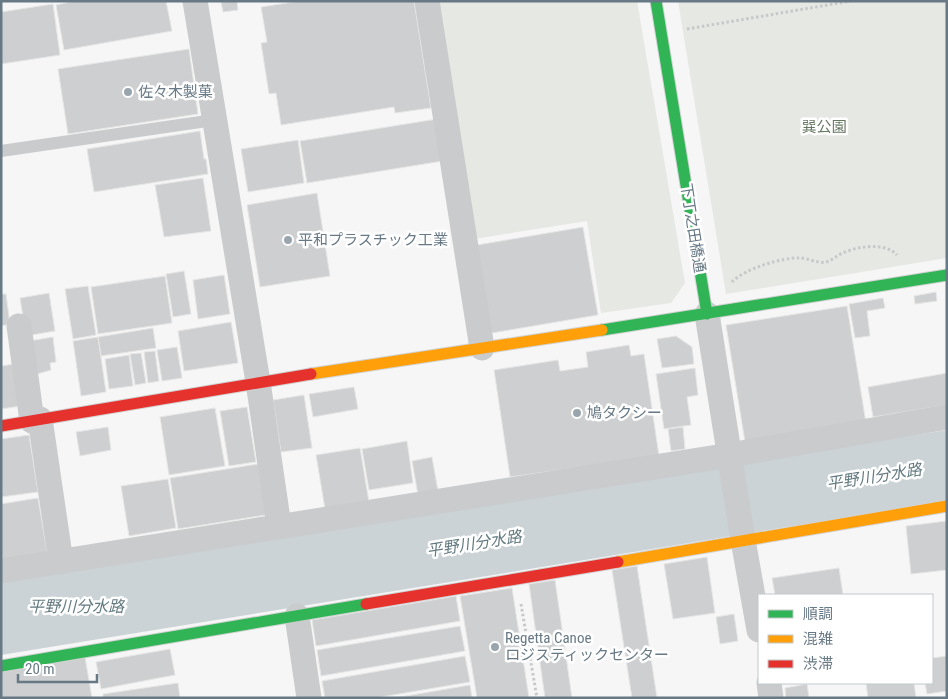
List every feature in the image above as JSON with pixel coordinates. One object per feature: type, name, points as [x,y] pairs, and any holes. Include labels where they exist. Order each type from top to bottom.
[{"type":"street","points":[[195,1],[258,382],[279,526]]},
{"type":"street","points":[[427,1],[482,348]]},
{"type":"street","name":"下丁之田橋通","points":[[656,1],[743,540]]},
{"type":"street","points":[[1,426],[258,382],[707,314],[947,275]]},
{"type":"street","points":[[19,326],[61,562]]},
{"type":"street","points":[[1,571],[730,455],[947,417]]},
{"type":"street","points":[[1,666],[947,506]]},
{"type":"street","points":[[743,540],[758,624]]},
{"type":"street","points":[[297,616],[309,698]]},
{"type":"street","points":[[769,684],[772,698]]},
{"type":"lane","points":[[1,152],[214,120]]},
{"type":"path","points":[[682,30],[851,1]]},
{"type":"path","points":[[730,285],[748,271],[779,261],[799,258],[824,262],[843,252],[858,248],[880,247],[894,251],[901,260]]},
{"type":"path","points":[[517,579],[537,698]]},
{"type":"green space","points":[[430,1],[637,1],[685,283],[671,303],[601,313],[587,221],[468,240]]},
{"type":"green space","name":"巽公園","points":[[678,1],[947,1],[947,258],[726,294]]},
{"type":"water","name":"平野川分水路","points":[[947,430],[947,501],[1,655],[1,582]]},
{"type":"building","points":[[75,1],[166,1],[172,31],[64,50],[56,5]]},
{"type":"building","points":[[237,1],[238,10],[223,12],[221,2]]},
{"type":"building","points":[[300,1],[414,1],[431,108],[395,113],[394,107],[281,125],[276,93],[269,94],[261,43],[267,42],[261,7]]},
{"type":"building","points":[[53,4],[60,55],[1,64],[1,12]]},
{"type":"building","name":"佐々木製菓","points":[[189,49],[198,114],[68,134],[58,69]]},
{"type":"building","points":[[437,119],[443,161],[307,183],[300,141]]},
{"type":"building","points":[[200,131],[208,174],[94,192],[87,149]]},
{"type":"building","points":[[298,140],[304,183],[248,192],[241,149]]},
{"type":"building","points":[[203,178],[211,231],[164,237],[155,185]]},
{"type":"building","name":"平和プラスチック工業","points":[[317,193],[330,276],[260,287],[247,205]]},
{"type":"building","points":[[583,227],[598,315],[486,334],[471,246]]},
{"type":"building","points":[[184,271],[191,314],[173,317],[166,274]]},
{"type":"building","points":[[224,275],[230,314],[198,319],[193,280]]},
{"type":"building","points":[[165,276],[172,323],[98,334],[91,287]]},
{"type":"building","points":[[88,286],[96,335],[73,339],[65,289]]},
{"type":"building","points":[[936,292],[937,301],[915,304],[914,296]]},
{"type":"building","points":[[49,293],[55,331],[26,336],[20,298]]},
{"type":"building","points":[[1,294],[6,294],[10,324],[1,326]]},
{"type":"building","points":[[883,298],[885,308],[867,311],[870,336],[855,338],[849,304]]},
{"type":"building","points":[[847,306],[866,423],[745,442],[726,325]]},
{"type":"building","points":[[231,322],[238,363],[184,371],[178,331]]},
{"type":"building","points":[[153,328],[156,348],[101,356],[98,337]]},
{"type":"building","points":[[676,336],[692,347],[694,364],[662,368],[657,339]]},
{"type":"building","points":[[53,337],[56,362],[50,363],[51,370],[34,375],[29,341]]},
{"type":"building","points":[[98,337],[106,392],[81,396],[73,341]]},
{"type":"building","name":"鳩タクシー","points":[[629,345],[631,356],[644,354],[659,456],[510,477],[494,370],[558,360],[560,371],[588,367],[586,352]]},
{"type":"building","points":[[177,347],[182,378],[162,381],[157,350]]},
{"type":"building","points":[[155,351],[159,381],[148,383],[144,352]]},
{"type":"building","points":[[141,353],[146,383],[135,385],[130,354]]},
{"type":"building","points":[[129,355],[133,386],[109,389],[105,359]]},
{"type":"building","points":[[15,364],[21,406],[1,409],[1,366]]},
{"type":"building","points":[[695,368],[698,395],[687,397],[691,425],[664,429],[656,374]]},
{"type":"building","points":[[947,373],[947,405],[873,417],[868,387]]},
{"type":"building","points":[[354,387],[358,409],[313,417],[309,394]]},
{"type":"building","points":[[304,395],[312,448],[281,452],[273,400]]},
{"type":"building","points":[[247,407],[256,462],[229,466],[220,411]]},
{"type":"building","points":[[215,408],[225,466],[169,475],[160,417]]},
{"type":"building","points":[[108,427],[111,450],[80,456],[76,432]]},
{"type":"building","points":[[683,427],[685,449],[671,451],[668,429]]},
{"type":"building","points":[[29,435],[38,492],[1,497],[1,439]]},
{"type":"building","points":[[407,441],[413,483],[369,490],[362,449]]},
{"type":"building","points":[[360,448],[369,502],[325,509],[316,455]]},
{"type":"building","points":[[432,457],[438,491],[418,495],[412,461]]},
{"type":"building","points":[[258,464],[266,515],[178,529],[170,478]]},
{"type":"building","points":[[168,479],[176,528],[129,536],[121,486]]},
{"type":"building","points":[[38,498],[48,557],[3,564],[1,551],[1,504]]},
{"type":"building","points":[[947,521],[947,570],[911,574],[906,526]]},
{"type":"building","points":[[707,557],[715,613],[673,619],[664,564]]},
{"type":"building","points":[[637,566],[657,698],[632,698],[612,570]]},
{"type":"building","points":[[839,568],[843,594],[775,594],[772,578]]},
{"type":"building","points":[[555,580],[572,698],[545,698],[529,584]]},
{"type":"building","name":"Regetta Canoe ロジスティックセンター","points":[[512,588],[529,698],[477,698],[460,596]]},
{"type":"building","points":[[456,596],[460,621],[316,646],[312,620]]},
{"type":"building","points":[[734,614],[738,641],[720,644],[716,617]]},
{"type":"building","points":[[460,626],[465,651],[321,676],[317,650]]},
{"type":"building","points":[[170,649],[175,675],[101,689],[96,662]]},
{"type":"building","points":[[465,656],[470,682],[375,698],[325,698],[322,681]]},
{"type":"building","points":[[947,656],[947,691],[927,694],[925,684],[933,684],[933,658]]},
{"type":"building","points":[[85,657],[92,698],[1,698],[1,671]]},
{"type":"building","points":[[178,683],[180,698],[103,698],[103,694]]},
{"type":"building","points":[[807,684],[809,698],[786,698],[785,688]]},
{"type":"building","points":[[866,684],[914,684],[916,698],[868,698]]},
{"type":"building","points":[[470,685],[472,698],[394,698]]},
{"type":"traffic: fast","points":[[656,1],[707,314]]},
{"type":"traffic: fast","points":[[602,330],[947,275]]},
{"type":"traffic: fast","points":[[1,666],[366,604]]},
{"type":"traffic: slow","points":[[311,374],[602,330]]},
{"type":"traffic: slow","points":[[618,562],[947,506]]},
{"type":"traffic: jam","points":[[1,426],[311,374]]},
{"type":"traffic: jam","points":[[366,604],[618,562]]},
{"type":"place","name":"佐々木製菓","points":[[128,92]]},
{"type":"place","name":"平和プラスチック工業","points":[[288,240]]},
{"type":"place","name":"鳩タクシー","points":[[577,413]]},
{"type":"place","name":"Regetta Canoe ロジスティックセンター","points":[[495,647]]}]
